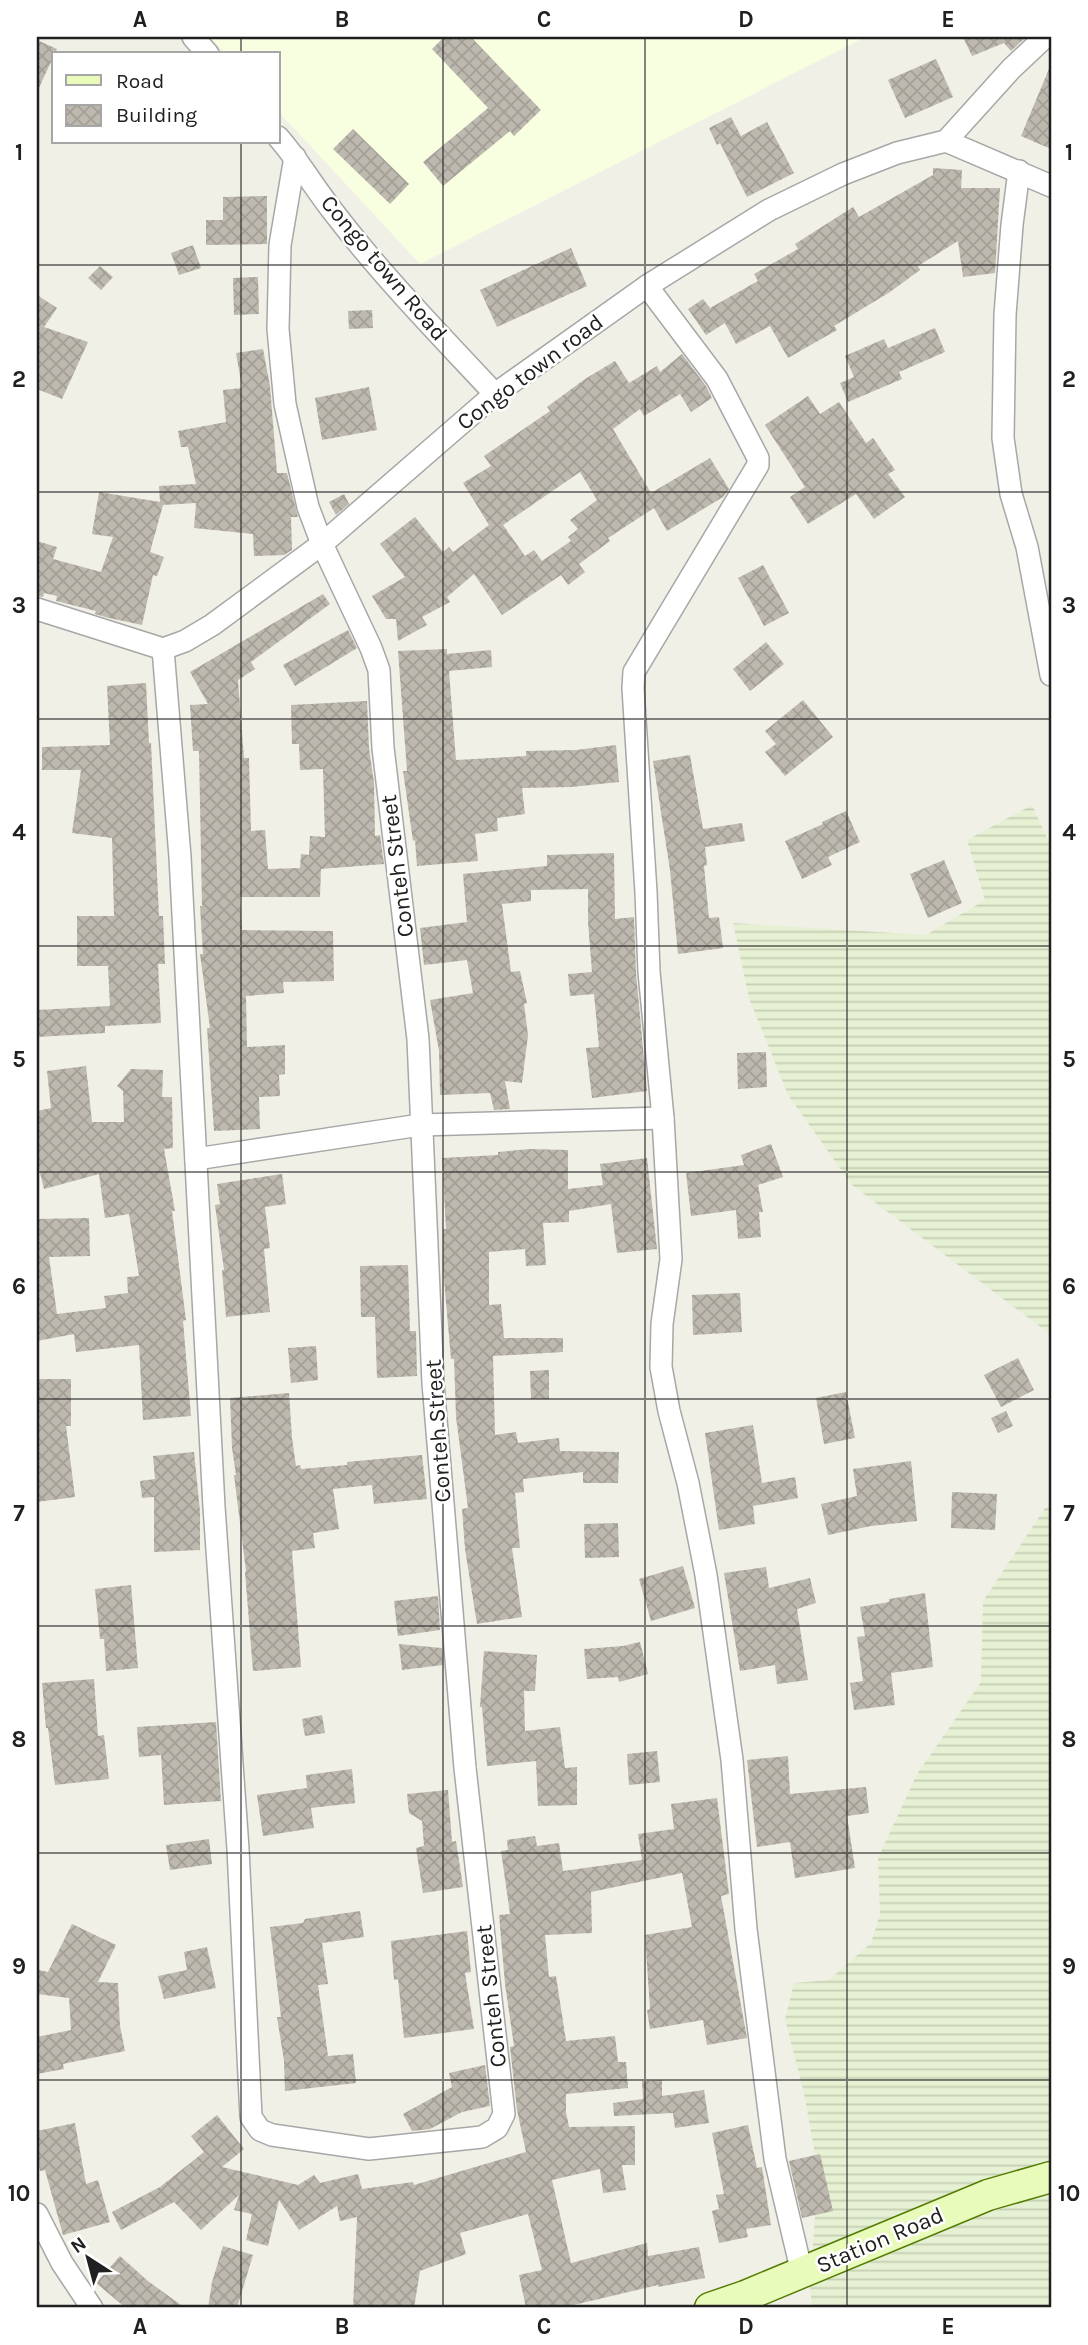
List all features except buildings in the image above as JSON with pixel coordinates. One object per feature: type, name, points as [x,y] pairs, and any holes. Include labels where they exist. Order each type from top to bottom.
[{"type":"main road","name":"Station Road","points":[[710,2308],[802,2273],[988,2194],[1051,2177]]},
{"type":"street","points":[[192,37],[206,52]]},
{"type":"street","points":[[1045,37],[1011,69],[946,141],[1051,186]]},
{"type":"street","name":"Congo town Road","points":[[280,139],[378,267],[495,394]]},
{"type":"street","name":"Congo town road","points":[[163,649],[185,641],[212,625],[322,544],[495,394],[647,286],[769,210],[843,174],[897,153],[946,141]]},
{"type":"street","name":"Conteh Street","points":[[163,649],[180,857],[214,1507],[238,1850],[251,2116],[260,2130],[272,2135],[369,2149],[482,2137],[497,2128],[504,2114],[463,1740],[433,1383],[418,1039],[383,748],[379,670],[308,507],[285,404],[278,329],[280,245],[295,157]]},
{"type":"street","points":[[1019,172],[1005,315],[1003,438],[1012,494],[1027,547],[1051,675]]},
{"type":"street","points":[[647,286],[717,379],[758,458],[758,465],[634,672],[633,688],[649,972],[663,1118],[671,1259],[662,1324],[662,1367],[706,1575],[732,1760],[746,1929],[775,2159],[802,2273]]},
{"type":"street","points":[[37,609],[163,649]]},
{"type":"street","points":[[196,1159],[420,1125],[663,1118]]},
{"type":"street","points":[[37,2214],[62,2263],[92,2308]]},
{"type":"shaded area","points":[[210,37],[865,37],[420,264],[280,113],[280,52],[224,52]]},
{"type":"shaded area","points":[[1032,805],[1051,847],[1051,1335],[852,1185],[788,1095],[749,998],[733,923],[926,935],[985,900],[967,840]]},
{"type":"shaded area","points":[[1051,1503],[1051,2167],[812,2261],[818,2170],[804,2093],[785,2019],[794,1983],[829,1980],[871,1943],[880,1914],[878,1858],[917,1774],[981,1682],[983,1601]]},
{"type":"shaded area","points":[[1051,2193],[1051,2308],[812,2308],[810,2286],[888,2251],[981,2215]]}]
